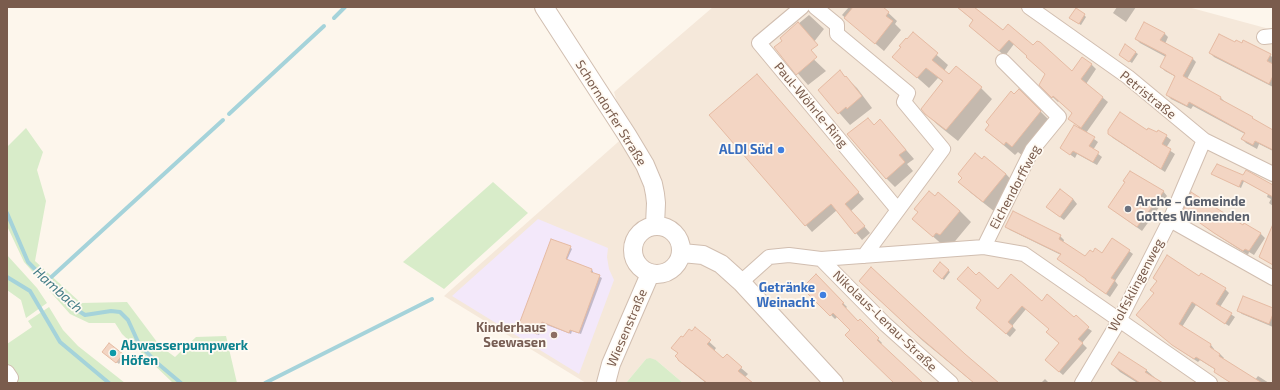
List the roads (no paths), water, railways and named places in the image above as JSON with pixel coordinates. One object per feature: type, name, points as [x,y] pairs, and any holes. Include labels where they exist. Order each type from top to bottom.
[{"type":"street","name":"Schorndorfer Straße","points":[[544,7],[645,165],[654,184],[656,194],[655,225]]},
{"type":"street","name":"Paul-Wöhrle-Ring","points":[[802,7],[759,43],[898,210]]},
{"type":"street","points":[[815,7],[837,25],[837,34],[908,93],[904,102],[943,149],[864,256]]},
{"type":"street","name":"Petristraße","points":[[1028,7],[1128,77],[1204,140],[1273,174]]},
{"type":"street","name":"Eichendorffweg","points":[[984,247],[1032,150],[1059,117],[1003,61]]},
{"type":"street","name":"Wolfsklingenweg","points":[[1082,383],[1119,321],[1170,220],[1204,140]]},
{"type":"street","points":[[1170,220],[1273,278]]},
{"type":"street","points":[[655,225],[672,230],[677,236],[682,253],[678,262],[671,270],[661,274],[650,274],[642,269],[637,263],[632,249],[636,236],[647,228],[655,225]]},
{"type":"street","points":[[741,282],[769,257],[789,255],[821,259],[984,247],[1024,254],[1210,383]]},
{"type":"street","points":[[682,253],[703,255],[721,264],[741,282],[834,383]]},
{"type":"street","name":"Nikolaus-Lenau-Straße","points":[[821,259],[885,324],[950,383]]},
{"type":"street","name":"Wiesenstraße","points":[[606,383],[612,364],[650,274]]},
{"type":"waterway","points":[[334,18],[345,7]]},
{"type":"waterway","points":[[229,114],[324,26]]},
{"type":"waterway","points":[[47,281],[223,120]]},
{"type":"waterway","name":"Hambach","points":[[7,213],[28,262],[71,306],[85,315],[111,311],[120,312],[128,320],[139,344],[156,362],[181,383]]},
{"type":"waterway","points":[[7,277],[30,291],[60,342],[109,383]]},
{"type":"waterway","points":[[265,383],[432,299]]},
{"type":"place","name":"ALDI Süd","points":[[781,150]]},
{"type":"place","name":"Arche – Gemeinde Gottes Winnenden","points":[[1128,209]]},
{"type":"place","name":"Getränke Weinacht","points":[[823,295]]},
{"type":"place","name":"Kinderhaus Seewasen","points":[[554,335]]},
{"type":"place","name":"Abwasserpumpwerk Höfen","points":[[113,353]]}]
